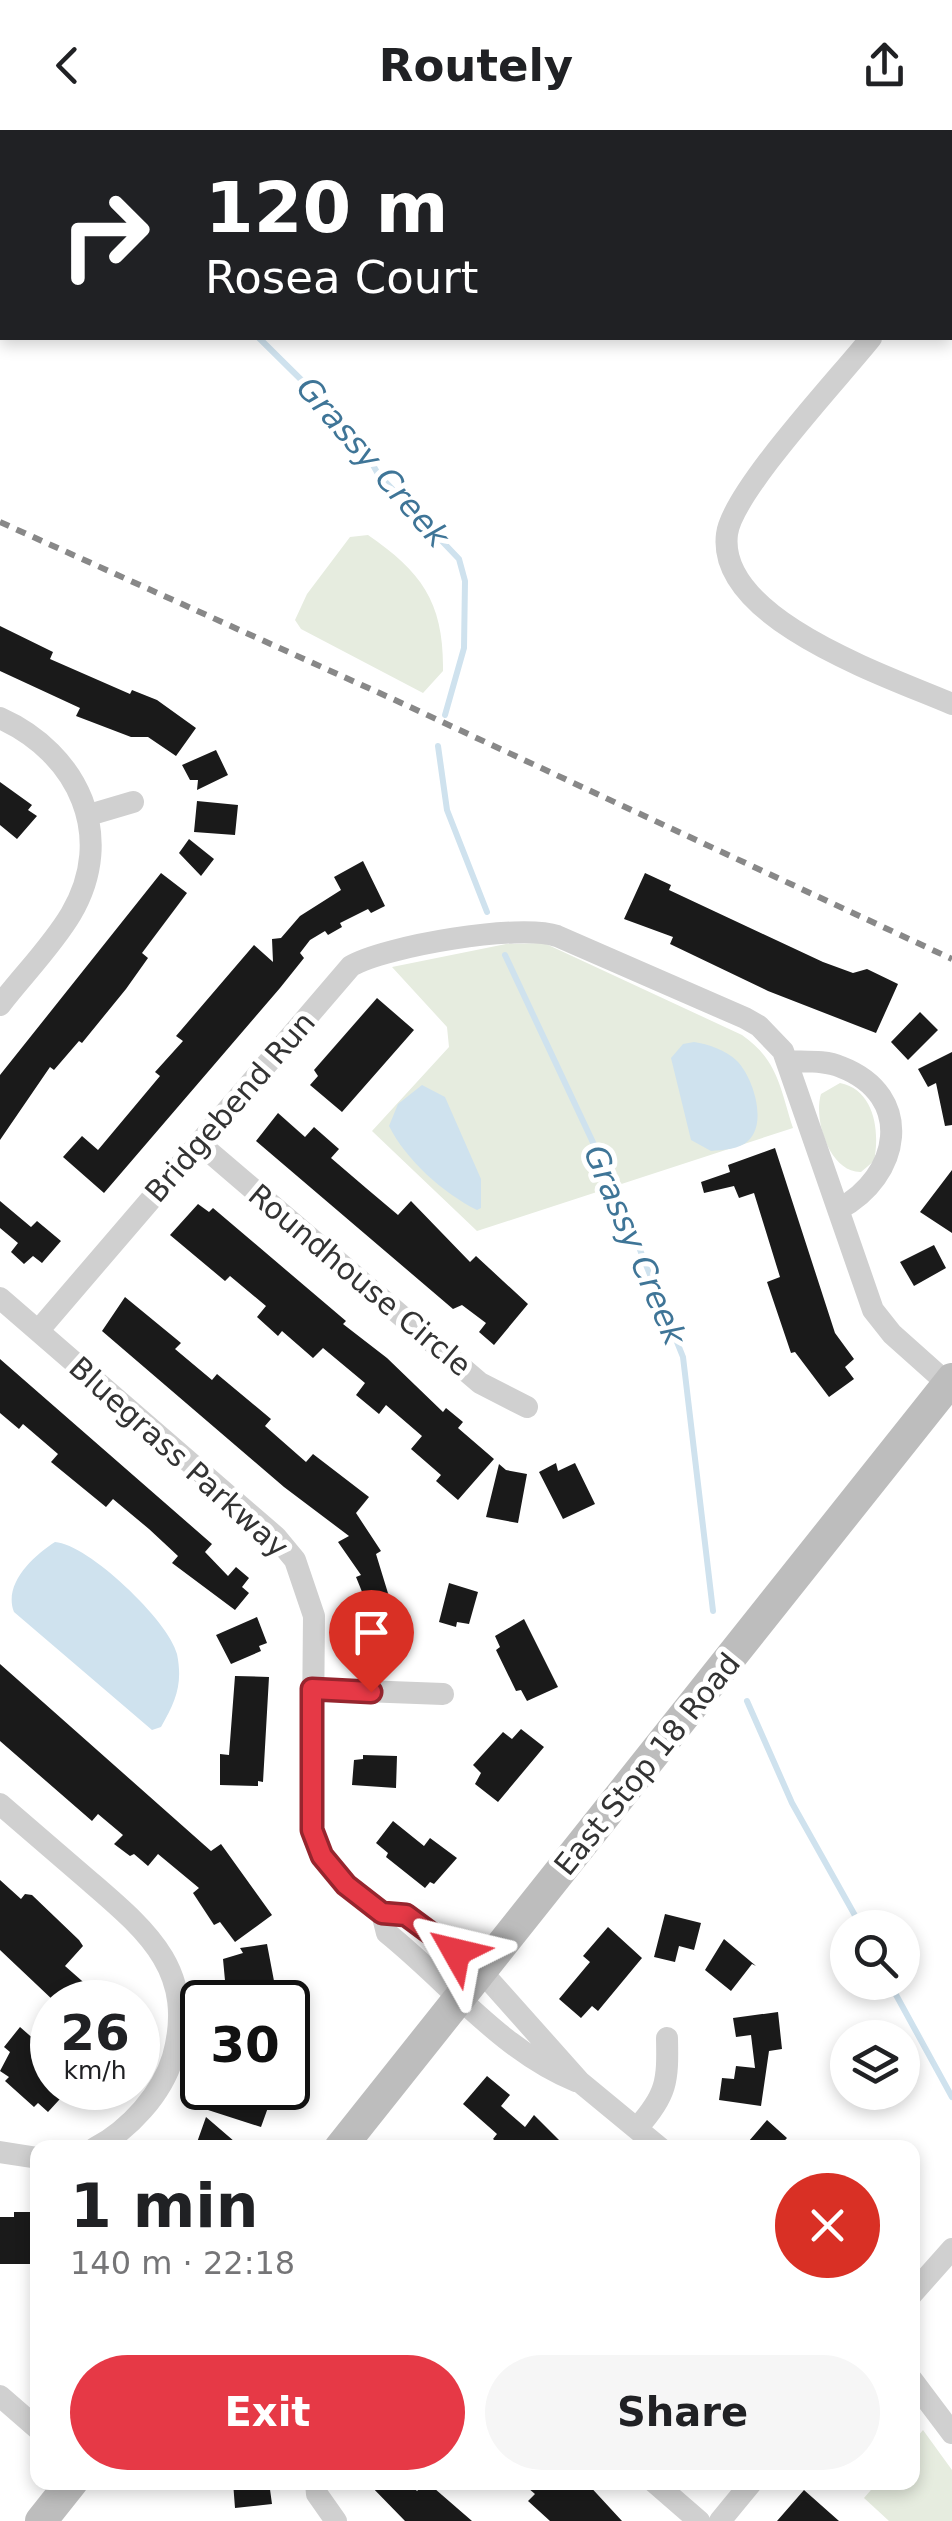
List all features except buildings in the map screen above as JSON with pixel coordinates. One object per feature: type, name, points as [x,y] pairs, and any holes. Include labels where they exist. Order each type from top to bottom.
[{"type":"street","points":[[869,340],[747,492],[727,534],[733,568],[757,607],[813,640],[952,704]]},
{"type":"street","points":[[0,718],[57,756],[76,784],[89,814],[93,847],[86,880],[73,910],[0,1005]]},
{"type":"street","points":[[89,814],[133,802]]},
{"type":"street","name":"Bridgebend Run","points":[[38,1331],[352,966],[380,953],[526,929],[557,936],[759,1026],[788,1060]]},
{"type":"street","points":[[839,1209],[869,1188],[889,1159],[888,1114],[870,1085],[840,1066],[788,1060],[839,1209],[881,1322],[950,1381]]},
{"type":"street","name":"Roundhouse Circle","points":[[199,1143],[480,1382],[528,1408]]},
{"type":"street","name":"Bluegrass Parkway","points":[[0,1298],[286,1547],[304,1580],[314,1616],[312,1830],[322,1856],[382,1913],[387,1932],[460,1998],[547,2069],[580,2082]]},
{"type":"street","name":"East Stop 18 Road","points":[[346,2140],[950,1381]]},
{"type":"street","points":[[312,1689],[443,1694]]},
{"type":"street","points":[[0,1804],[138,1924],[160,1949],[175,1983],[179,2030],[164,2079],[130,2121],[105,2140]]},
{"type":"street","name":"Bluegrass Parkway","points":[[382,1913],[406,1915],[481,1971],[580,2082]]},
{"type":"street","points":[[638,2128],[659,2104],[668,2076],[667,2038]]},
{"type":"street","points":[[580,2082],[651,2140]]},
{"type":"street","points":[[0,2152],[30,2157]]},
{"type":"street","points":[[920,2285],[952,2249]]},
{"type":"street","points":[[920,2391],[952,2433]]},
{"type":"street","points":[[0,2396],[30,2422]]},
{"type":"street","points":[[41,2521],[66,2490]]},
{"type":"street","points":[[317,2490],[336,2521]]},
{"type":"street","points":[[663,2490],[700,2521]]},
{"type":"street","points":[[720,2521],[745,2490]]},
{"type":"shaded area","points":[[368,535],[416,576],[434,608],[443,671],[423,693],[301,629],[295,620],[307,594],[350,537]]},
{"type":"shaded area","points":[[544,943],[742,1035],[771,1065],[793,1128],[477,1231],[372,1131],[449,1047],[447,1027],[392,967],[506,944]]},
{"type":"shaded area","points":[[840,1083],[861,1094],[875,1125],[874,1161],[861,1172],[841,1164],[822,1130],[821,1094]]},
{"type":"shaded area","points":[[923,2430],[952,2470],[952,2521],[889,2521],[864,2498],[871,2490],[920,2490]]},
{"type":"water","points":[[694,1042],[728,1054],[748,1078],[756,1100],[757,1123],[754,1133],[741,1146],[711,1151],[691,1140],[671,1058],[683,1044]]},
{"type":"water","points":[[422,1085],[445,1097],[481,1179],[481,1208],[477,1210],[427,1174],[389,1126],[398,1104]]},
{"type":"water","points":[[55,1542],[87,1556],[125,1586],[171,1640],[177,1654],[179,1683],[161,1727],[152,1730],[14,1612],[16,1581],[29,1563]]},
{"type":"waterway","name":"Grassy Creek","points":[[261,340],[355,433],[378,474],[459,559],[465,581],[464,648],[445,715]]},
{"type":"waterway","name":"Grassy Creek","points":[[438,746],[447,810],[487,912]]},
{"type":"waterway","name":"Grassy Creek","points":[[505,955],[620,1200],[683,1357],[713,1611]]},
{"type":"waterway","name":"Grassy Creek","points":[[747,1701],[792,1803],[852,1910]]},
{"type":"waterway","name":"Grassy Creek","points":[[899,2000],[952,2097]]},
{"type":"railway","points":[[0,522],[395,700],[952,959]]},
{"type":"route","points":[[371,1692],[312,1689],[312,1830],[322,1856],[346,1885],[382,1913],[406,1915],[456,1952]]}]
